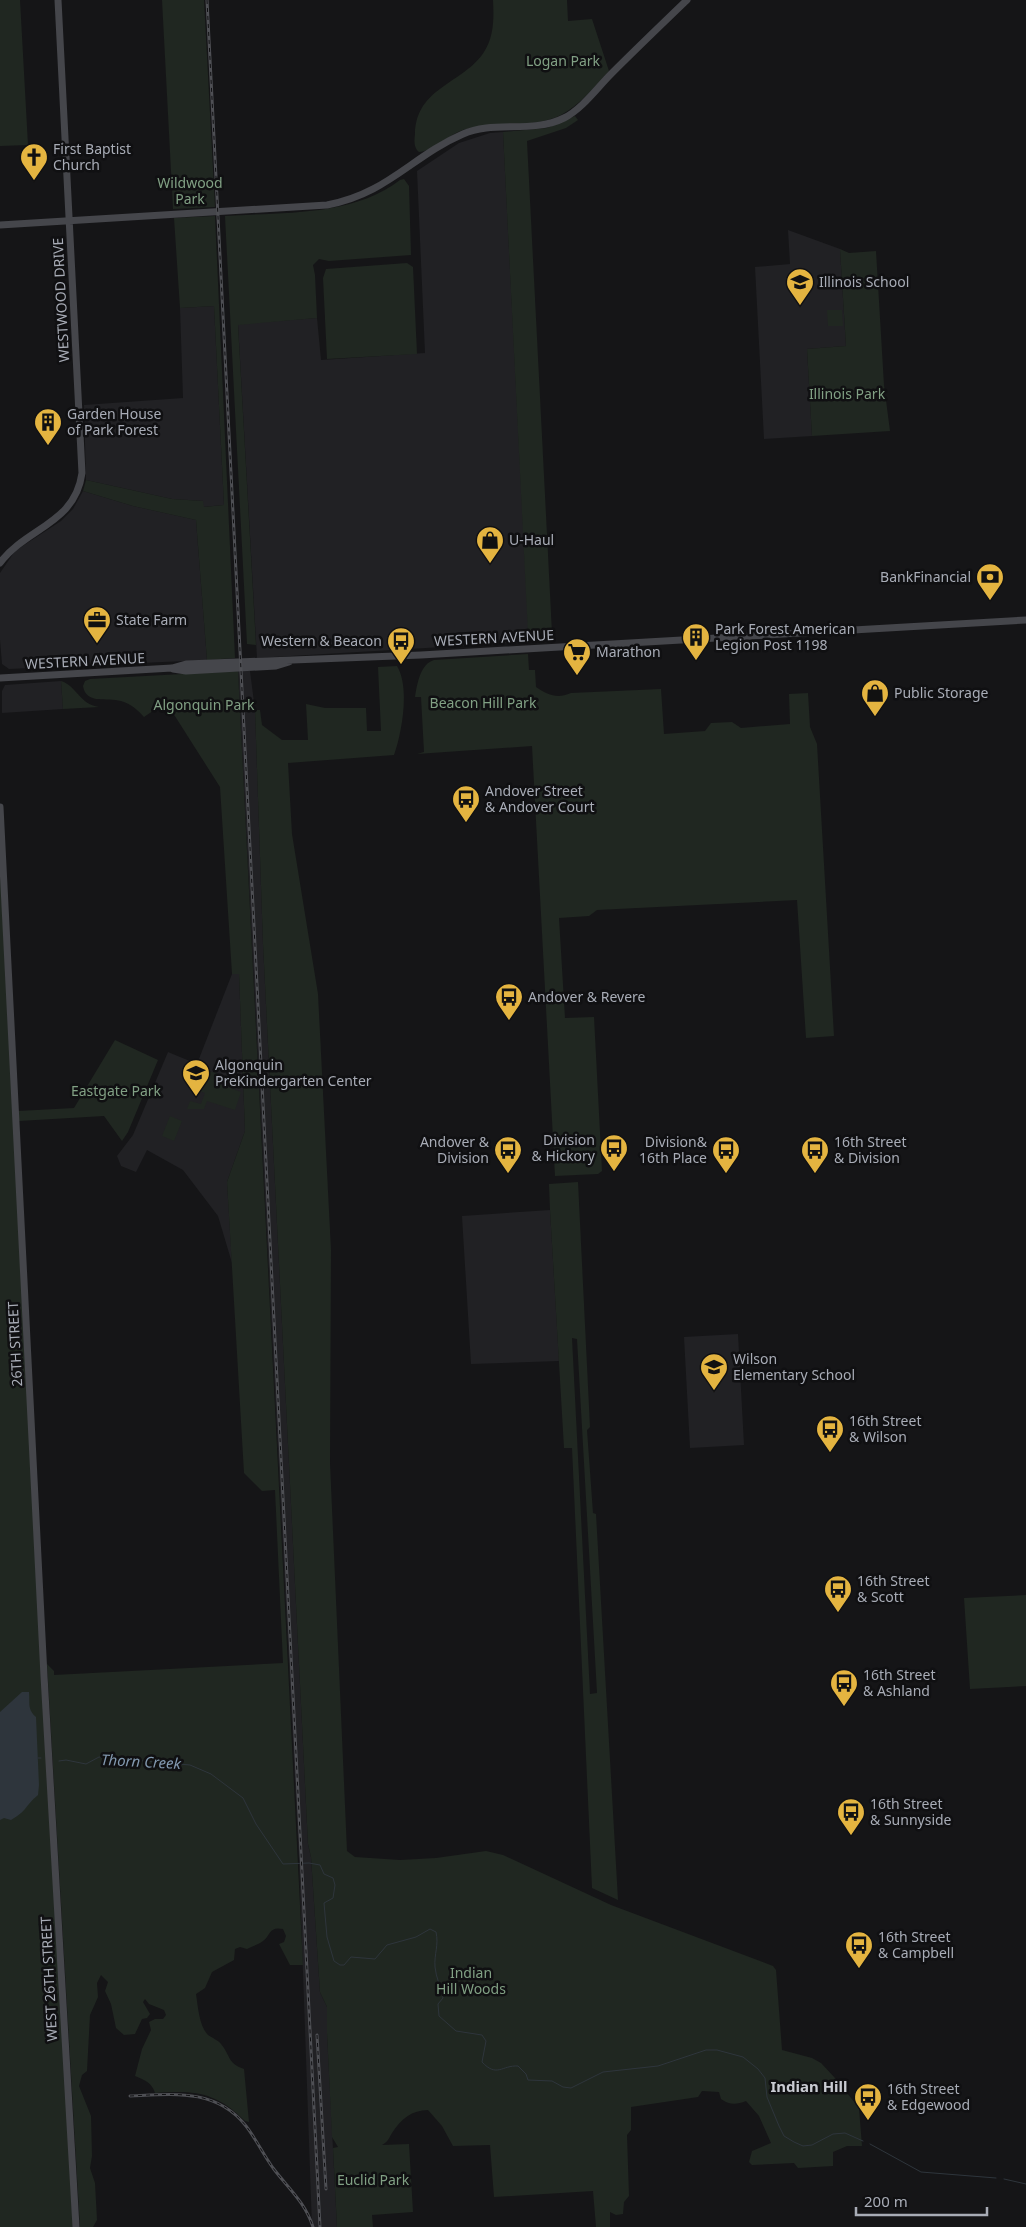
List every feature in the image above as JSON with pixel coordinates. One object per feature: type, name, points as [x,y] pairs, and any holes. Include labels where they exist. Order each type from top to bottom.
[{"type":"street","name":"WESTWOOD DRIVE","points":[[0,562],[13,547],[63,513],[76,496],[81,484],[82,455],[58,0]]},
{"type":"street","points":[[0,224],[327,205],[347,201],[376,189],[444,144],[465,133],[486,129],[522,128],[564,118],[687,0]]},
{"type":"street","name":"WESTERN AVENUE","points":[[0,678],[172,668],[186,671],[276,666],[292,661],[1026,620]]},
{"type":"street","name":"26TH STREET","points":[[0,807],[48,1729]]},
{"type":"street","name":"WEST 26TH STREET","points":[[48,1729],[76,2227]]},
{"type":"shaded area","points":[[503,132],[529,642],[257,658],[238,324],[317,318],[321,360],[425,353],[417,171],[459,143],[490,133]]},
{"type":"shaded area","name":"Illinois School","points":[[788,230],[840,249],[846,346],[807,349],[812,436],[764,439],[755,267],[790,264]]},
{"type":"shaded area","points":[[214,306],[224,505],[203,507],[203,501],[172,499],[86,480],[84,405],[183,398],[180,308]]},
{"type":"shaded area","points":[[83,491],[133,506],[196,520],[207,660],[9,669],[2,664],[0,573],[15,551],[61,521],[73,509]]},
{"type":"shaded area","points":[[238,671],[250,671],[255,710],[263,944],[308,1844],[311,1857],[320,1992],[327,2007],[337,2227],[312,2227],[299,1860]]},
{"type":"shaded area","points":[[61,681],[63,709],[2,713],[2,691],[5,685]]},
{"type":"shaded area","name":"Algonquin PreKindergarten Center","points":[[232,974],[239,974],[245,1131],[227,1182],[232,1263],[218,1216],[183,1170],[147,1150],[136,1172],[121,1166],[117,1156],[133,1135],[168,1052],[197,1064]]},
{"type":"shaded area","points":[[550,1210],[559,1361],[471,1364],[462,1216]]},
{"type":"shaded area","name":"Wilson Elementary School","points":[[738,1334],[744,1445],[690,1448],[684,1337]]},
{"type":"shaded area","points":[[22,1692],[29,1692],[30,1708],[36,1717],[38,1795],[16,1817],[11,1820],[4,1818],[0,1820],[0,1712]]},
{"type":"green space","points":[[0,0],[20,0],[28,145],[0,146]]},
{"type":"green space","name":"Wildwood Park","points":[[162,0],[204,0],[215,207],[173,209]]},
{"type":"green space","name":"Logan Park","points":[[493,0],[567,0],[568,21],[592,19],[609,71],[581,101],[561,115],[549,120],[525,124],[475,127],[463,130],[429,149],[419,152],[415,146],[417,118],[423,106],[432,96],[475,63],[484,52],[492,34]]},
{"type":"green space","points":[[575,116],[578,120],[566,128],[527,141],[552,633],[528,634],[503,132],[547,128]]},
{"type":"green space","points":[[404,179],[409,186],[411,255],[329,261],[319,259],[313,265],[317,318],[238,325],[256,645],[247,644],[225,216],[293,213],[339,207],[381,192]]},
{"type":"green space","points":[[215,216],[235,658],[207,660],[196,520],[133,506],[83,491],[86,480],[172,499],[203,501],[204,507],[224,505],[214,306],[180,308],[174,218]]},
{"type":"green space","name":"Illinois Park","points":[[840,249],[849,253],[876,251],[884,385],[890,431],[812,436],[807,349],[846,346]]},
{"type":"green space","points":[[407,263],[413,267],[417,354],[327,359],[323,278],[326,269]]},
{"type":"green space","points":[[827,310],[842,310],[843,326],[828,326]]},
{"type":"green space","name":"Beacon Hill Park","points":[[528,654],[529,670],[535,670],[536,687],[553,695],[661,689],[664,734],[705,731],[711,723],[732,722],[741,728],[790,724],[789,694],[808,693],[810,727],[817,744],[834,1036],[806,1038],[797,900],[597,910],[589,916],[559,918],[565,1018],[594,1017],[602,1171],[598,1174],[555,1176],[532,746],[417,754],[424,752],[421,697],[415,697],[422,670],[429,662],[434,660]]},
{"type":"green space","points":[[397,666],[401,675],[404,698],[400,735],[394,755],[288,763],[292,834],[318,994],[331,1250],[330,1463],[347,1851],[355,1857],[400,1860],[436,1858],[486,1851],[503,1855],[611,1905],[773,1966],[776,1970],[782,2050],[812,2058],[821,2063],[859,2108],[862,2146],[847,2146],[833,2152],[833,2166],[798,2168],[794,2163],[752,2165],[749,2162],[752,2151],[771,2143],[759,2116],[746,2101],[736,2104],[730,2103],[721,2099],[719,2092],[702,2091],[698,2097],[631,2107],[631,2130],[627,2135],[629,2196],[624,2202],[623,2214],[616,2215],[610,2212],[610,2227],[596,2227],[593,2191],[494,2197],[490,2145],[453,2146],[442,2126],[428,2110],[422,2110],[407,2116],[382,2145],[409,2144],[413,2212],[372,2215],[373,2227],[337,2227],[333,2148],[338,2147],[332,2137],[327,2007],[320,1992],[311,1857],[308,1844],[263,944],[255,710],[260,710],[262,725],[282,740],[308,740],[306,704],[325,708],[366,708],[367,731],[381,731],[378,667]]},
{"type":"green space","name":"Algonquin Park","points":[[238,671],[303,1965],[290,1965],[279,1944],[284,1942],[286,1936],[283,1929],[278,1928],[273,1930],[259,1944],[247,1949],[240,1947],[235,1949],[234,1960],[212,1972],[205,1988],[196,1994],[199,2016],[205,2031],[221,2044],[232,2062],[244,2069],[249,2122],[245,2121],[224,2104],[204,2095],[182,2092],[155,2093],[148,2082],[135,2076],[142,2049],[151,2030],[149,2022],[155,2019],[163,2019],[166,2015],[164,2010],[149,2004],[145,1999],[143,2002],[150,2014],[147,2018],[142,2019],[135,2034],[124,2035],[116,2028],[111,2004],[105,1991],[108,1982],[101,1975],[97,1983],[98,1997],[90,2015],[87,2071],[82,2075],[79,2086],[91,2116],[92,2156],[90,2168],[95,2183],[97,2220],[93,2227],[80,2227],[47,1664],[54,1671],[54,1675],[283,1663],[275,1490],[262,1491],[244,1473],[227,1182],[245,1131],[239,974],[232,974],[220,787],[166,702],[144,717],[125,702],[88,696],[83,686],[85,681],[90,679]]},
{"type":"green space","points":[[61,681],[71,687],[82,699],[99,707],[63,709]]},
{"type":"green space","points":[[0,867],[73,2227],[0,2227]]},
{"type":"green space","name":"Eastgate Park","points":[[115,1040],[158,1060],[128,1132],[122,1141],[104,1116],[19,1121],[18,1111],[74,1108]]},
{"type":"green space","points":[[207,1071],[217,1073],[216,1083],[241,1092],[235,1110],[207,1101],[204,1109],[187,1109],[190,1101],[201,1104],[205,1093],[194,1089],[197,1081],[203,1083]]},
{"type":"green space","points":[[170,1116],[182,1121],[174,1141],[162,1136]]},
{"type":"green space","points":[[578,1182],[590,1427],[587,1430],[593,1513],[596,1514],[618,1900],[592,1888],[572,1448],[564,1448],[549,1184]],"holes":[[[572,1338],[577,1339],[597,1693],[590,1694]]]},
{"type":"green space","points":[[1026,1595],[1026,1686],[970,1689],[964,1598]]},
{"type":"waterway","name":"Thorn Creek","points":[[59,1761],[66,1760],[86,1764],[99,1757],[190,1765],[211,1774],[243,1798],[256,1824],[283,1864],[309,1863],[320,1865],[324,1874],[333,1878],[335,1885],[333,1898],[324,1903],[327,1937],[334,1961],[340,1965],[344,1965],[351,1957],[375,1959],[387,1945],[416,1937],[430,1929],[436,1932],[435,1967],[443,1998],[438,2004],[439,2016],[456,2031],[482,2035],[486,2041],[482,2062],[487,2067],[500,2070],[518,2066],[526,2074],[528,2080],[552,2081],[563,2087],[571,2088],[603,2072],[658,2066],[706,2050],[717,2050],[743,2057],[758,2069],[765,2078],[767,2097],[784,2136],[803,2146],[812,2145],[833,2134],[845,2133],[863,2141]]},
{"type":"waterway","name":"Thorn Creek","points":[[870,2144],[921,2172],[996,2178]]},
{"type":"waterway","name":"Thorn Creek","points":[[1004,2179],[1026,2184]]},
{"type":"railway","points":[[207,0],[320,2227]]},
{"type":"railway","points":[[317,2035],[326,2189]]},
{"type":"railway","points":[[130,2096],[162,2094],[193,2096],[221,2105],[234,2114],[246,2126],[273,2168],[301,2203],[313,2227]]},
{"type":"place","name":"First Baptist Church","points":[[34,181]]},
{"type":"place","name":"Illinois School","points":[[800,306]]},
{"type":"place","name":"Garden House of Park Forest","points":[[48,446]]},
{"type":"place","name":"U-Haul","points":[[490,564]]},
{"type":"place","name":"BankFinancial","points":[[990,601]]},
{"type":"place","name":"State Farm","points":[[97,644]]},
{"type":"place","name":"Park Forest American Legion Post 1198","points":[[696,661]]},
{"type":"place","name":"Western & Beacon","points":[[401,665]]},
{"type":"place","name":"Marathon","points":[[577,676]]},
{"type":"place","name":"Public Storage","points":[[875,717]]},
{"type":"place","name":"Andover Street & Andover Court","points":[[466,823]]},
{"type":"place","name":"Andover & Revere","points":[[509,1021]]},
{"type":"place","name":"Algonquin PreKindergarten Center","points":[[196,1097]]},
{"type":"place","name":"Division & Hickory","points":[[614,1172]]},
{"type":"place","name":"Andover & Division","points":[[508,1174]]},
{"type":"place","name":"Division& 16th Place","points":[[726,1174]]},
{"type":"place","name":"16th Street & Division","points":[[815,1174]]},
{"type":"place","name":"Wilson Elementary School","points":[[714,1391]]},
{"type":"place","name":"16th Street & Wilson","points":[[830,1453]]},
{"type":"place","name":"16th Street & Scott","points":[[838,1613]]},
{"type":"place","name":"16th Street & Ashland","points":[[844,1707]]},
{"type":"place","name":"16th Street & Sunnyside","points":[[851,1836]]},
{"type":"place","name":"16th Street & Campbell","points":[[859,1969]]},
{"type":"place","name":"16th Street & Edgewood","points":[[868,2121]]},
{"type":"district","name":"Indian Hill","points":[[809,2087]]},
{"type":"park label","name":"Indian Hill Woods","points":[[471,1982]]},
{"type":"park label","name":"Euclid Park","points":[[373,2180]]}]
